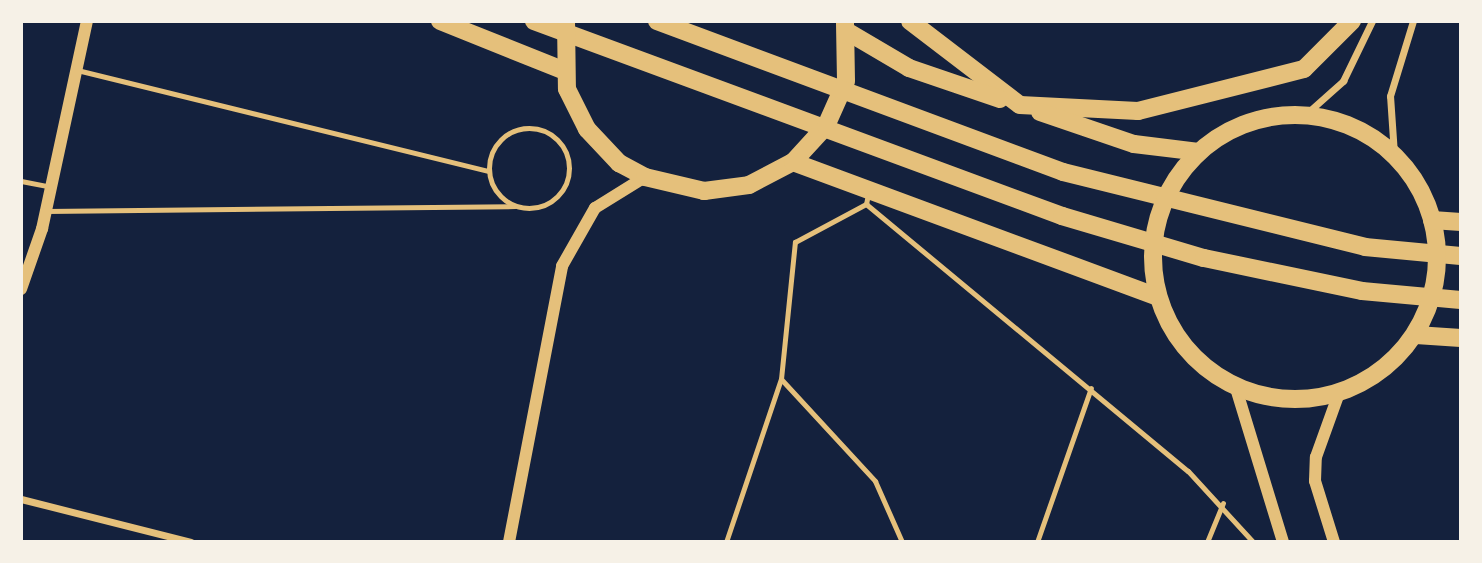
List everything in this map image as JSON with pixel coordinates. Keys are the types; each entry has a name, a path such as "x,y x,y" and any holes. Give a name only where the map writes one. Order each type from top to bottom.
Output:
{"main road":[{"path":"440,21 565,71"},
{"path":"534,21 1062,216 1218,261 1362,290 1461,300"},
{"path":"566,21 565,71 587,130 619,163 645,177 704,191 749,185 793,162 826,126 846,81 847,27"},
{"path":"657,21 1063,172 1339,241 1461,256"},
{"path":"909,21 1020,105 1164,108 1304,69 1352,21"},
{"path":"847,27 909,68 1134,144 1199,152"},
{"path":"1306,114 1354,126 1394,154 1424,193 1438,241 1435,289 1416,335 1382,371 1339,393 1293,400 1235,385 1208,371 1176,338 1157,297 1151,252 1159,207 1199,152 1257,118 1306,114"},
{"path":"793,162 867,197 1157,297"},
{"path":"1432,220 1461,222"},
{"path":"1416,335 1461,338"}],"street":[{"path":"21,289 46,211 74,69 88,21"},
{"path":"1306,114 1343,81 1372,21"},
{"path":"1394,154 1390,96 1413,21"},
{"path":"509,542 562,266 595,208 645,177"},
{"path":"1235,385 1283,542"},
{"path":"1335,542 1315,481 1316,457 1339,393"},
{"path":"21,499 191,542"}],"lane":[{"path":"74,69 489,171"},
{"path":"46,211 515,206 548,204 564,188 569,166 561,144 543,131 521,129 494,149 489,171 497,192 515,206"},
{"path":"21,181 51,187"},
{"path":"726,542 781,379 796,242 867,197 1223,503 1253,542"},
{"path":"781,379 875,481 902,542"},
{"path":"1037,542 1091,388"},
{"path":"1207,542 1223,503"},
{"path":"896,542 899,535"}]}
